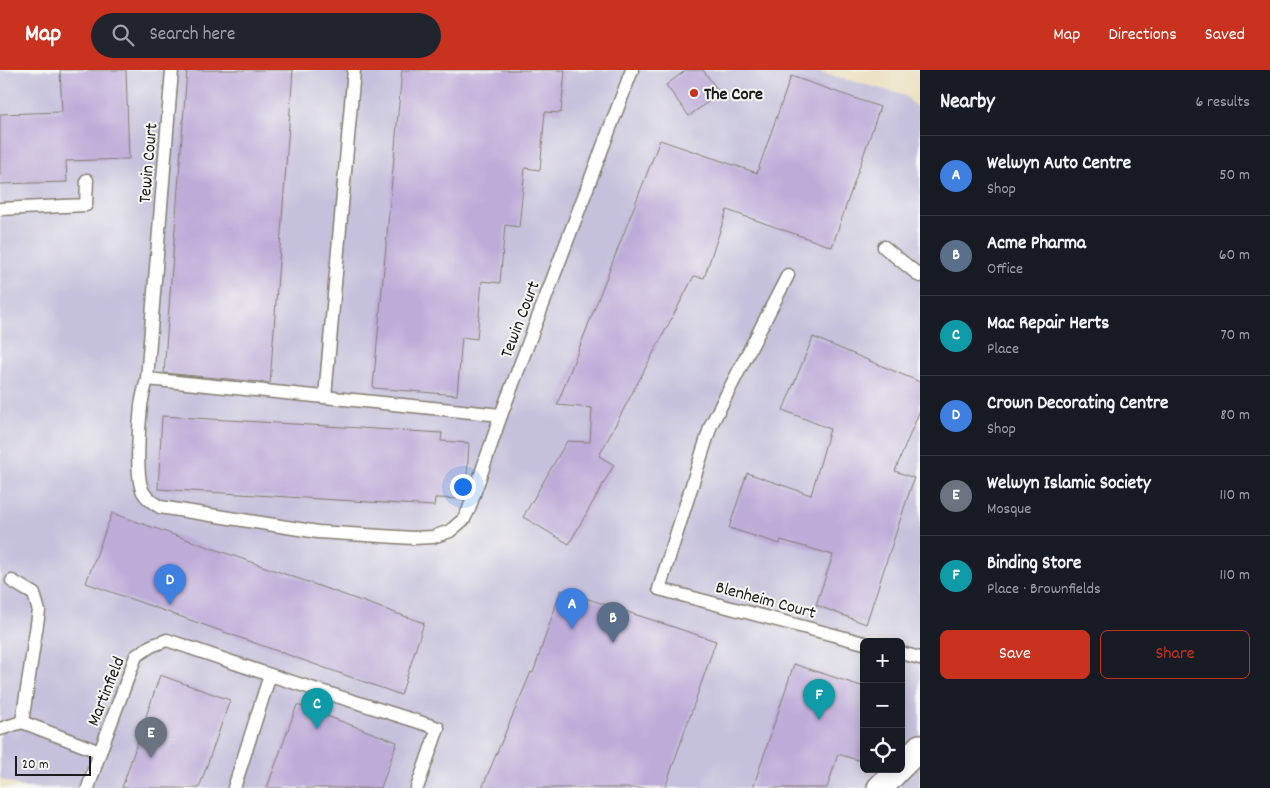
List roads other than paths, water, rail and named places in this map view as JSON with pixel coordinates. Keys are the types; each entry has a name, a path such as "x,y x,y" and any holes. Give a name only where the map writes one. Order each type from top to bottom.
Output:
{"street":[{"path":"905,762 920,747"},
{"path":"880,788 894,773"}],"lane":[{"name":"Tewin Court","path":"172,70 147,379 141,406 138,463 142,491 149,500 160,507 318,532 413,538 433,537 450,532 464,519 469,509 502,415 632,70"},
{"path":"325,397 354,70"},
{"path":"0,209 86,204 87,180"},
{"path":"884,247 920,276"},
{"name":"Blenheim Court","path":"788,275 711,425 660,588 860,642"},
{"path":"147,379 502,415"},
{"path":"12,581 34,594 39,611 22,722"},
{"name":"Martinfield","path":"88,788 136,656 151,646 167,640 270,676 438,728 417,788"},
{"path":"905,654 920,658"},
{"path":"234,788 270,676"},
{"path":"0,729 22,722 100,752"}],"place":[{"name":"The Core","path":"694,93"},
{"name":"Crown Decorating Centre","path":"170,605"},
{"name":"Welwyn Auto Centre","path":"572,629"},
{"name":"Acme Pharma","path":"613,643"},
{"name":"Binding Store","path":"819,720"},
{"name":"Mac Repair Herts","path":"317,729"},
{"name":"Welwyn Islamic Society","path":"151,758"}]}
